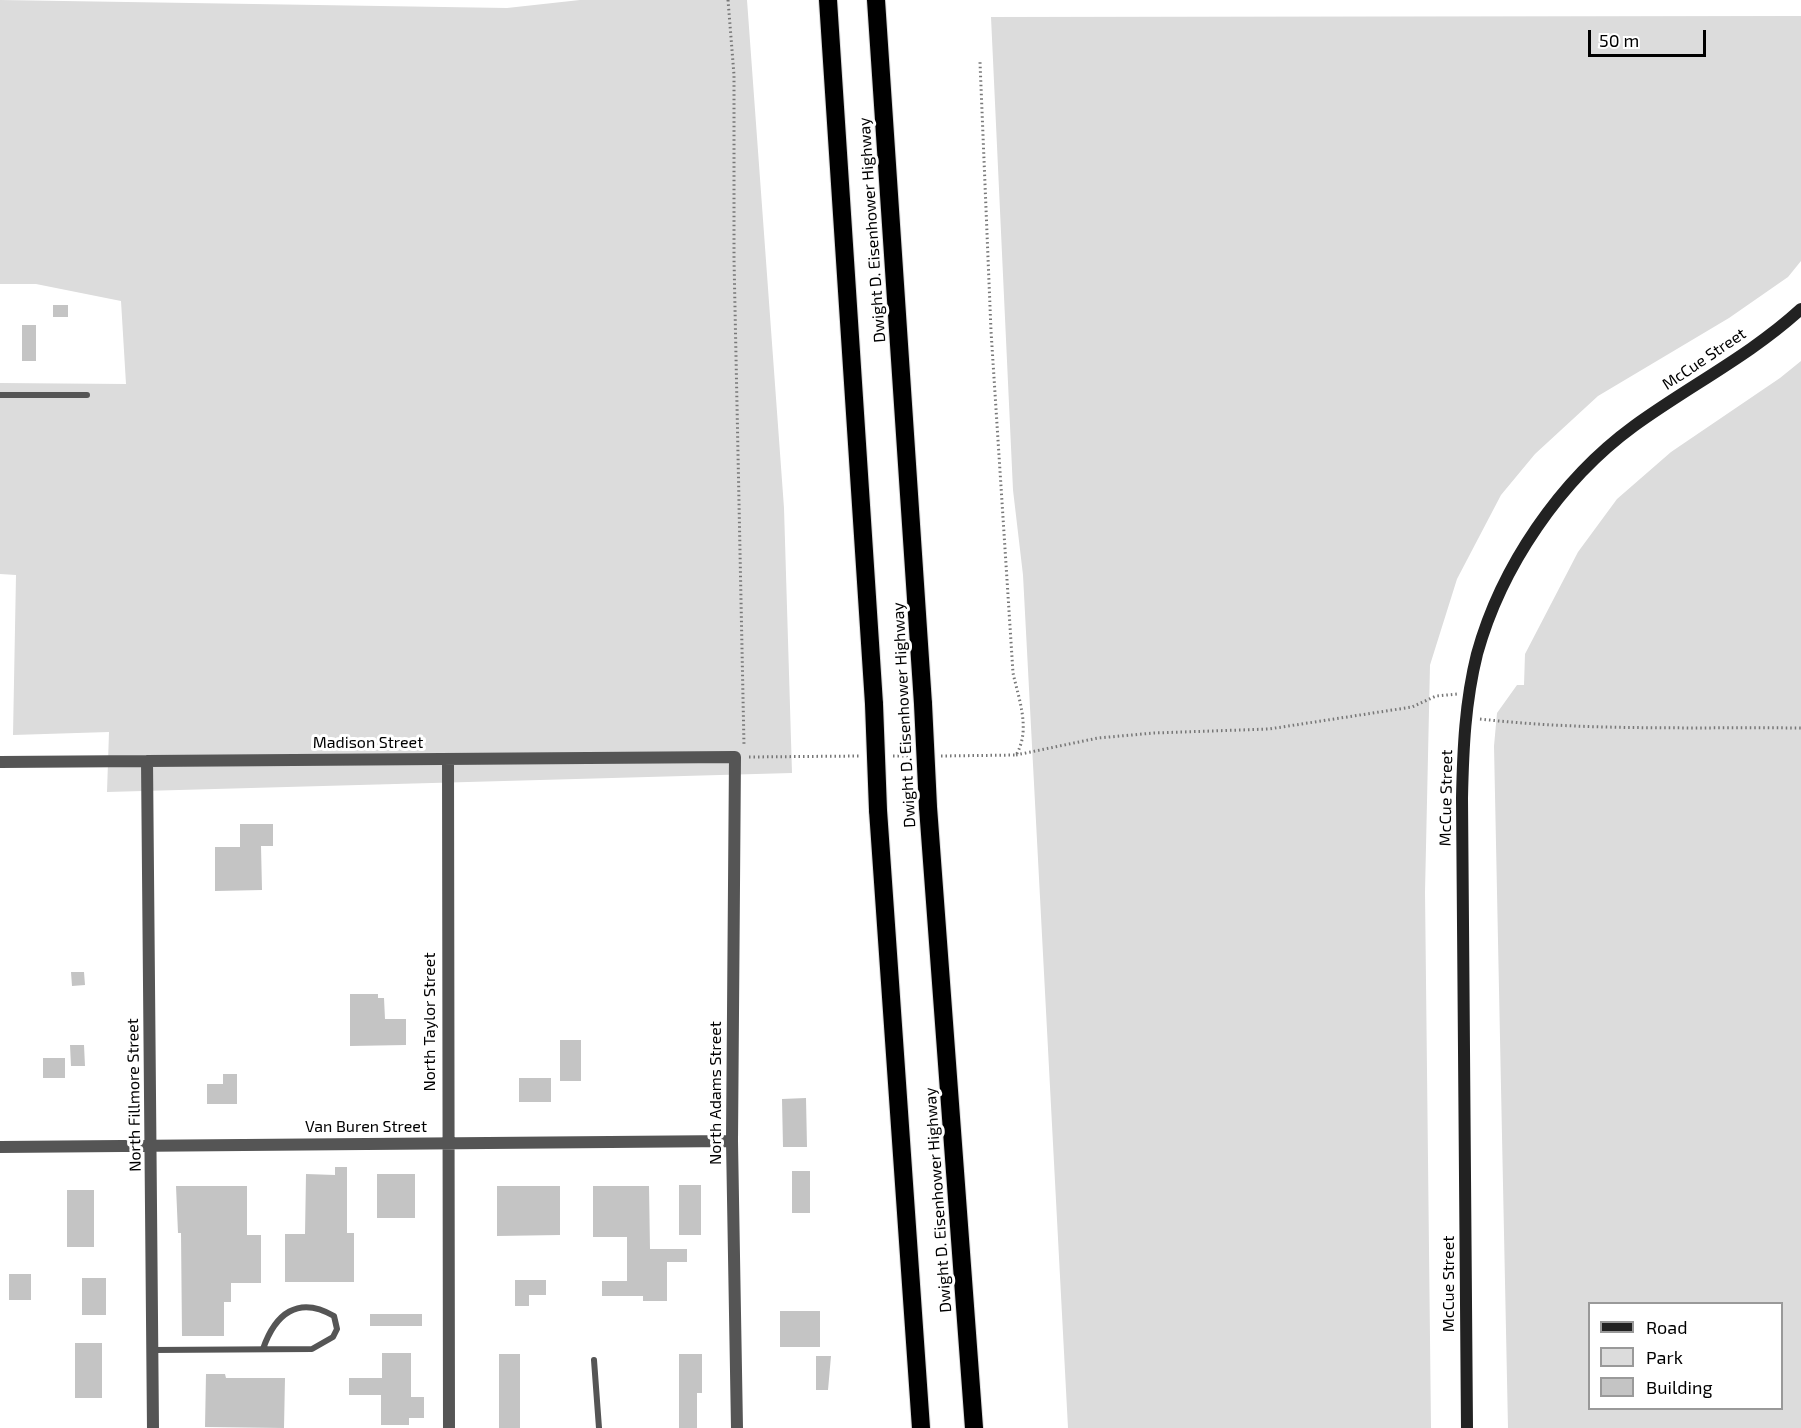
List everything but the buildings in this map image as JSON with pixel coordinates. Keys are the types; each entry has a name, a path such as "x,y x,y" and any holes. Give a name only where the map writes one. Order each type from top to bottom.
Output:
{"highway":[{"name":"Dwight D. Eisenhower Highway","path":"828,0 874,704 878,810 921,1428"},
{"name":"Dwight D. Eisenhower Highway","path":"876,0 928,807 974,1428"}],"main road":[{"name":"McCue Street","path":"1467,1428 1462,798 1469,693 1488,620 1507,577 1532,536 1562,497 1594,462 1632,427 1750,349 1801,309"}],"street":[{"name":"Madison Street","path":"0,762 735,757"},
{"name":"North Adams Street","path":"735,757 732,1141 737,1428"},
{"name":"North Taylor Street","path":"448,759 446,1143 449,1428"},
{"name":"North Fillmore Street","path":"147,761 153,1428"},
{"name":"Van Buren Street","path":"0,1146 732,1141"}],"lane":[{"path":"0,395 87,394"},
{"path":"153,1350 312,1349 333,1337 337,1329 334,1316 321,1308 286,1311 269,1331 263,1349"},
{"path":"594,1360 599,1428"}],"path":[{"path":"728,0 735,75 734,259 744,757 866,756"},
{"path":"980,62 991,331 1013,673 1023,723 1024,742 1016,755"},
{"path":"935,756 1016,755 1120,736 1269,729 1412,707 1436,696 1469,693"},
{"path":"1466,717 1531,725 1801,728"},
{"path":"889,756 912,756"}],"green space":[{"path":"0,0 507,8 580,0 747,0 784,508 792,773 107,792 109,732 13,735 16,575 0,574 0,383 126,384 121,301 36,284 0,284"},
{"path":"1801,16 1801,261 1788,277 1729,318 1598,396 1535,454 1501,495 1457,579 1430,665 1425,892 1431,1428 1068,1428 1023,575 1013,490 991,17"},
{"path":"1801,361 1801,1428 1508,1428 1494,746 1497,713 1517,685 1524,685 1525,654 1578,552 1617,499 1671,452 1780,378"}]}
